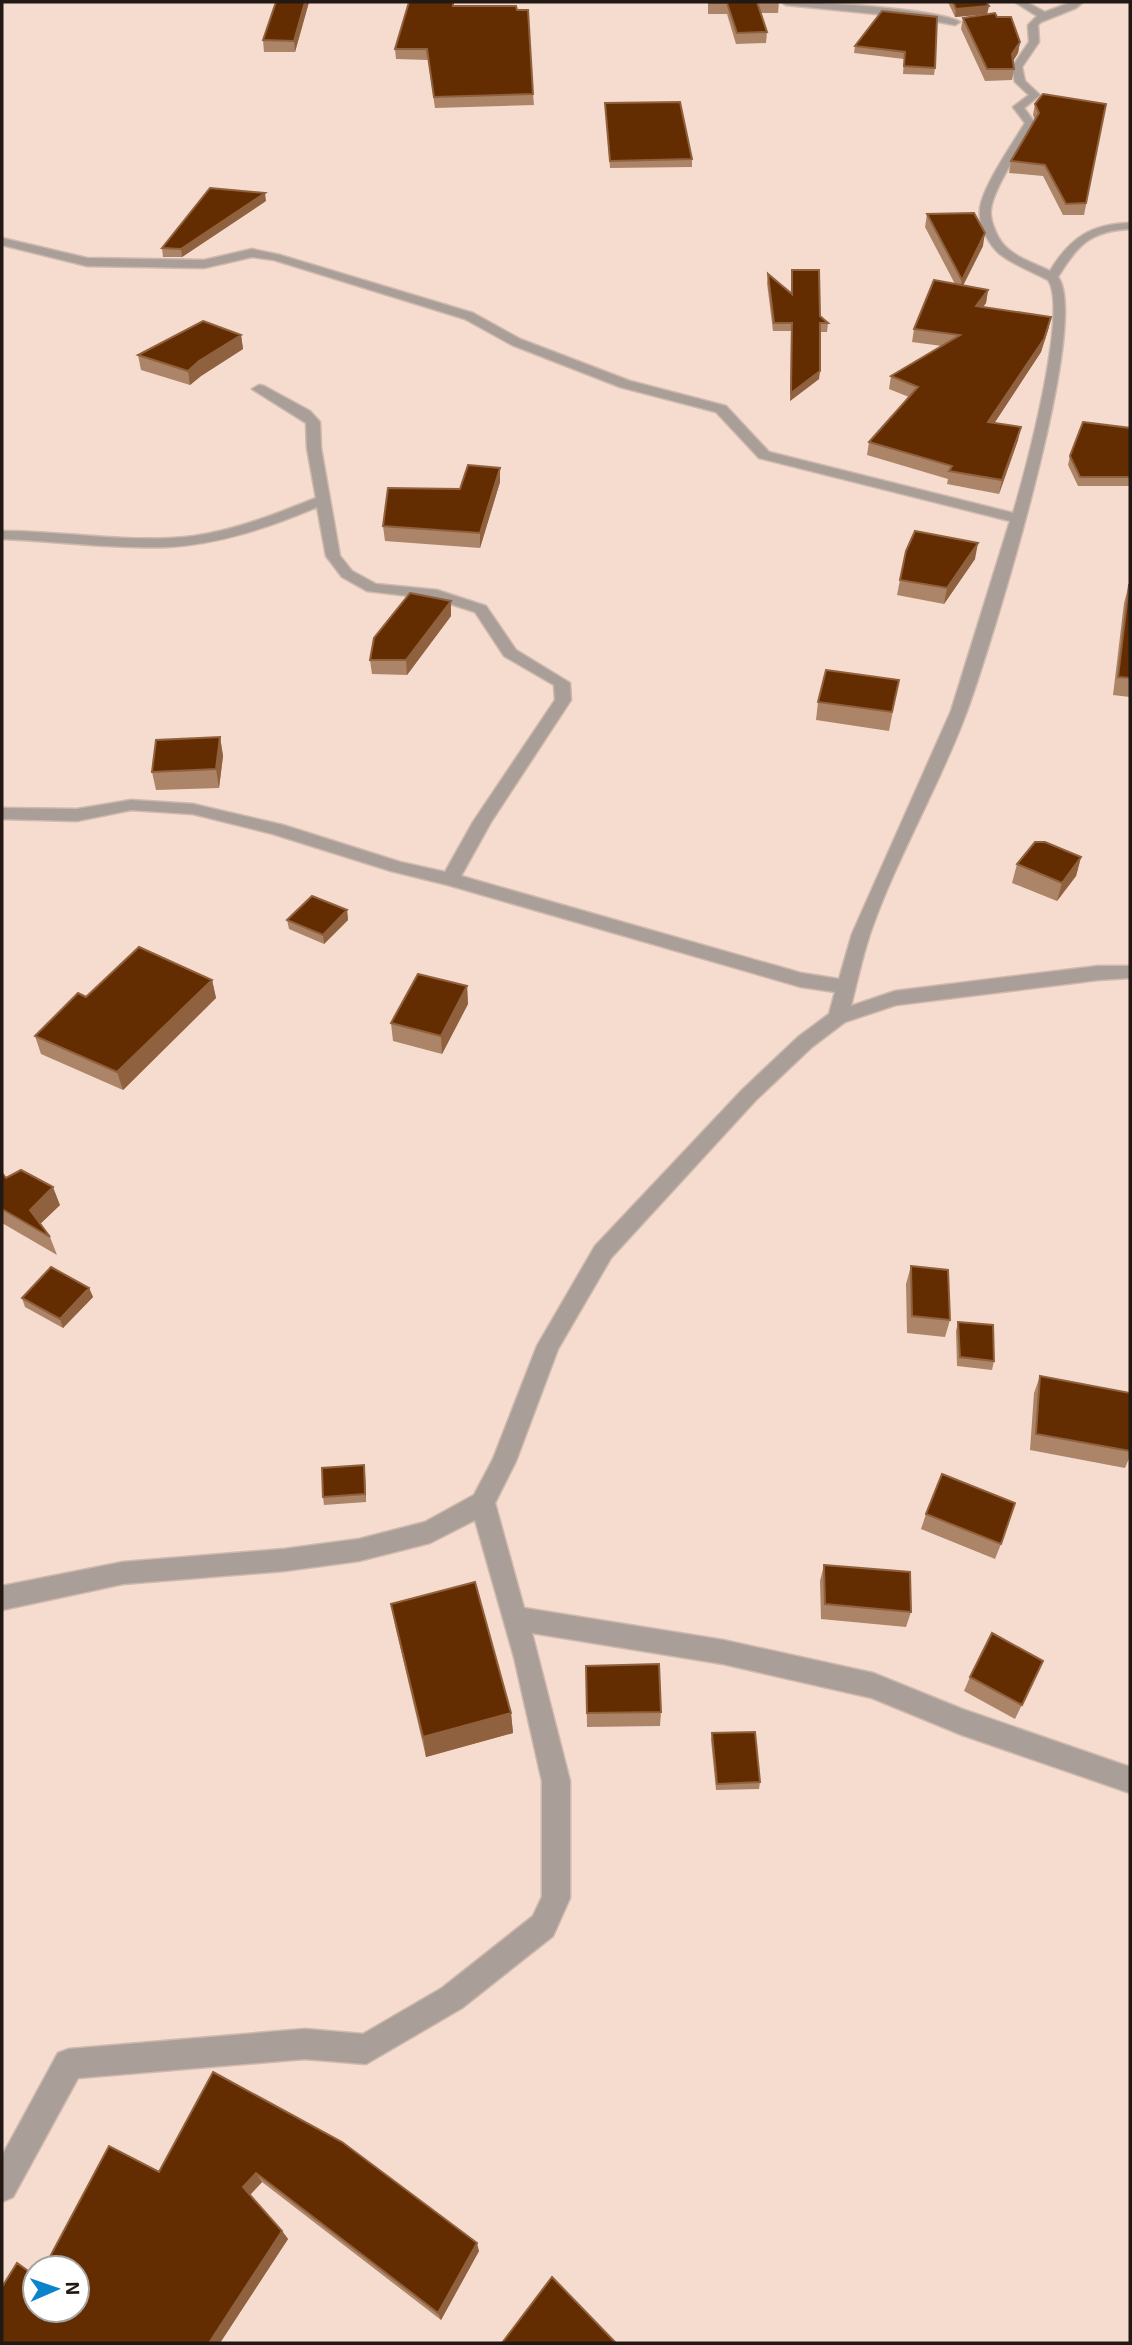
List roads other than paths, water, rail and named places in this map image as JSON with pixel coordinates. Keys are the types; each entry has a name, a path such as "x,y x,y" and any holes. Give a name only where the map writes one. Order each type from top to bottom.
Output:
{"street":[{"path":"786,2 917,15 955,22 946,25 966,20"},
{"path":"1020,2 1043,15"},
{"path":"838,1017 861,934 958,711 1032,475 1048,400 1061,309 1058,285 1052,277 1007,254 997,245 987,223 985,209 1003,168 1030,123 1018,107 1035,95 1020,82 1017,67 1034,42 1028,24 1043,15 1072,8 1079,2"},
{"path":"1052,277 1066,254 1087,233 1110,227 1130,226"},
{"path":"2,241 87,262 204,264 252,253 276,257 468,316 516,342 625,384 721,409 733,419 738,431 751,446 764,455 1018,519"},
{"path":"259,389 305,414 313,422 314,449 333,556 348,574 372,588 437,595 481,610 510,653 562,683 564,700 482,822 450,879"},
{"path":"2,535 142,542 194,540 248,526 322,500"},
{"path":"2,814 77,815 131,805 193,809 277,829 397,867 450,879 801,980 847,987"},
{"path":"2,1598 123,1573 284,1560 359,1550 430,1532 484,1503 504,1461 548,1346 603,1252 749,1095 805,1042 838,1017 895,998 1098,973 1130,972"},
{"path":"2,2186 69,2064 305,2044 366,2049 452,1998 543,1926 556,1898 556,1781 527,1657 484,1503"},
{"path":"514,1618 723,1652 873,1686 988,1731 1130,1780"}]}
